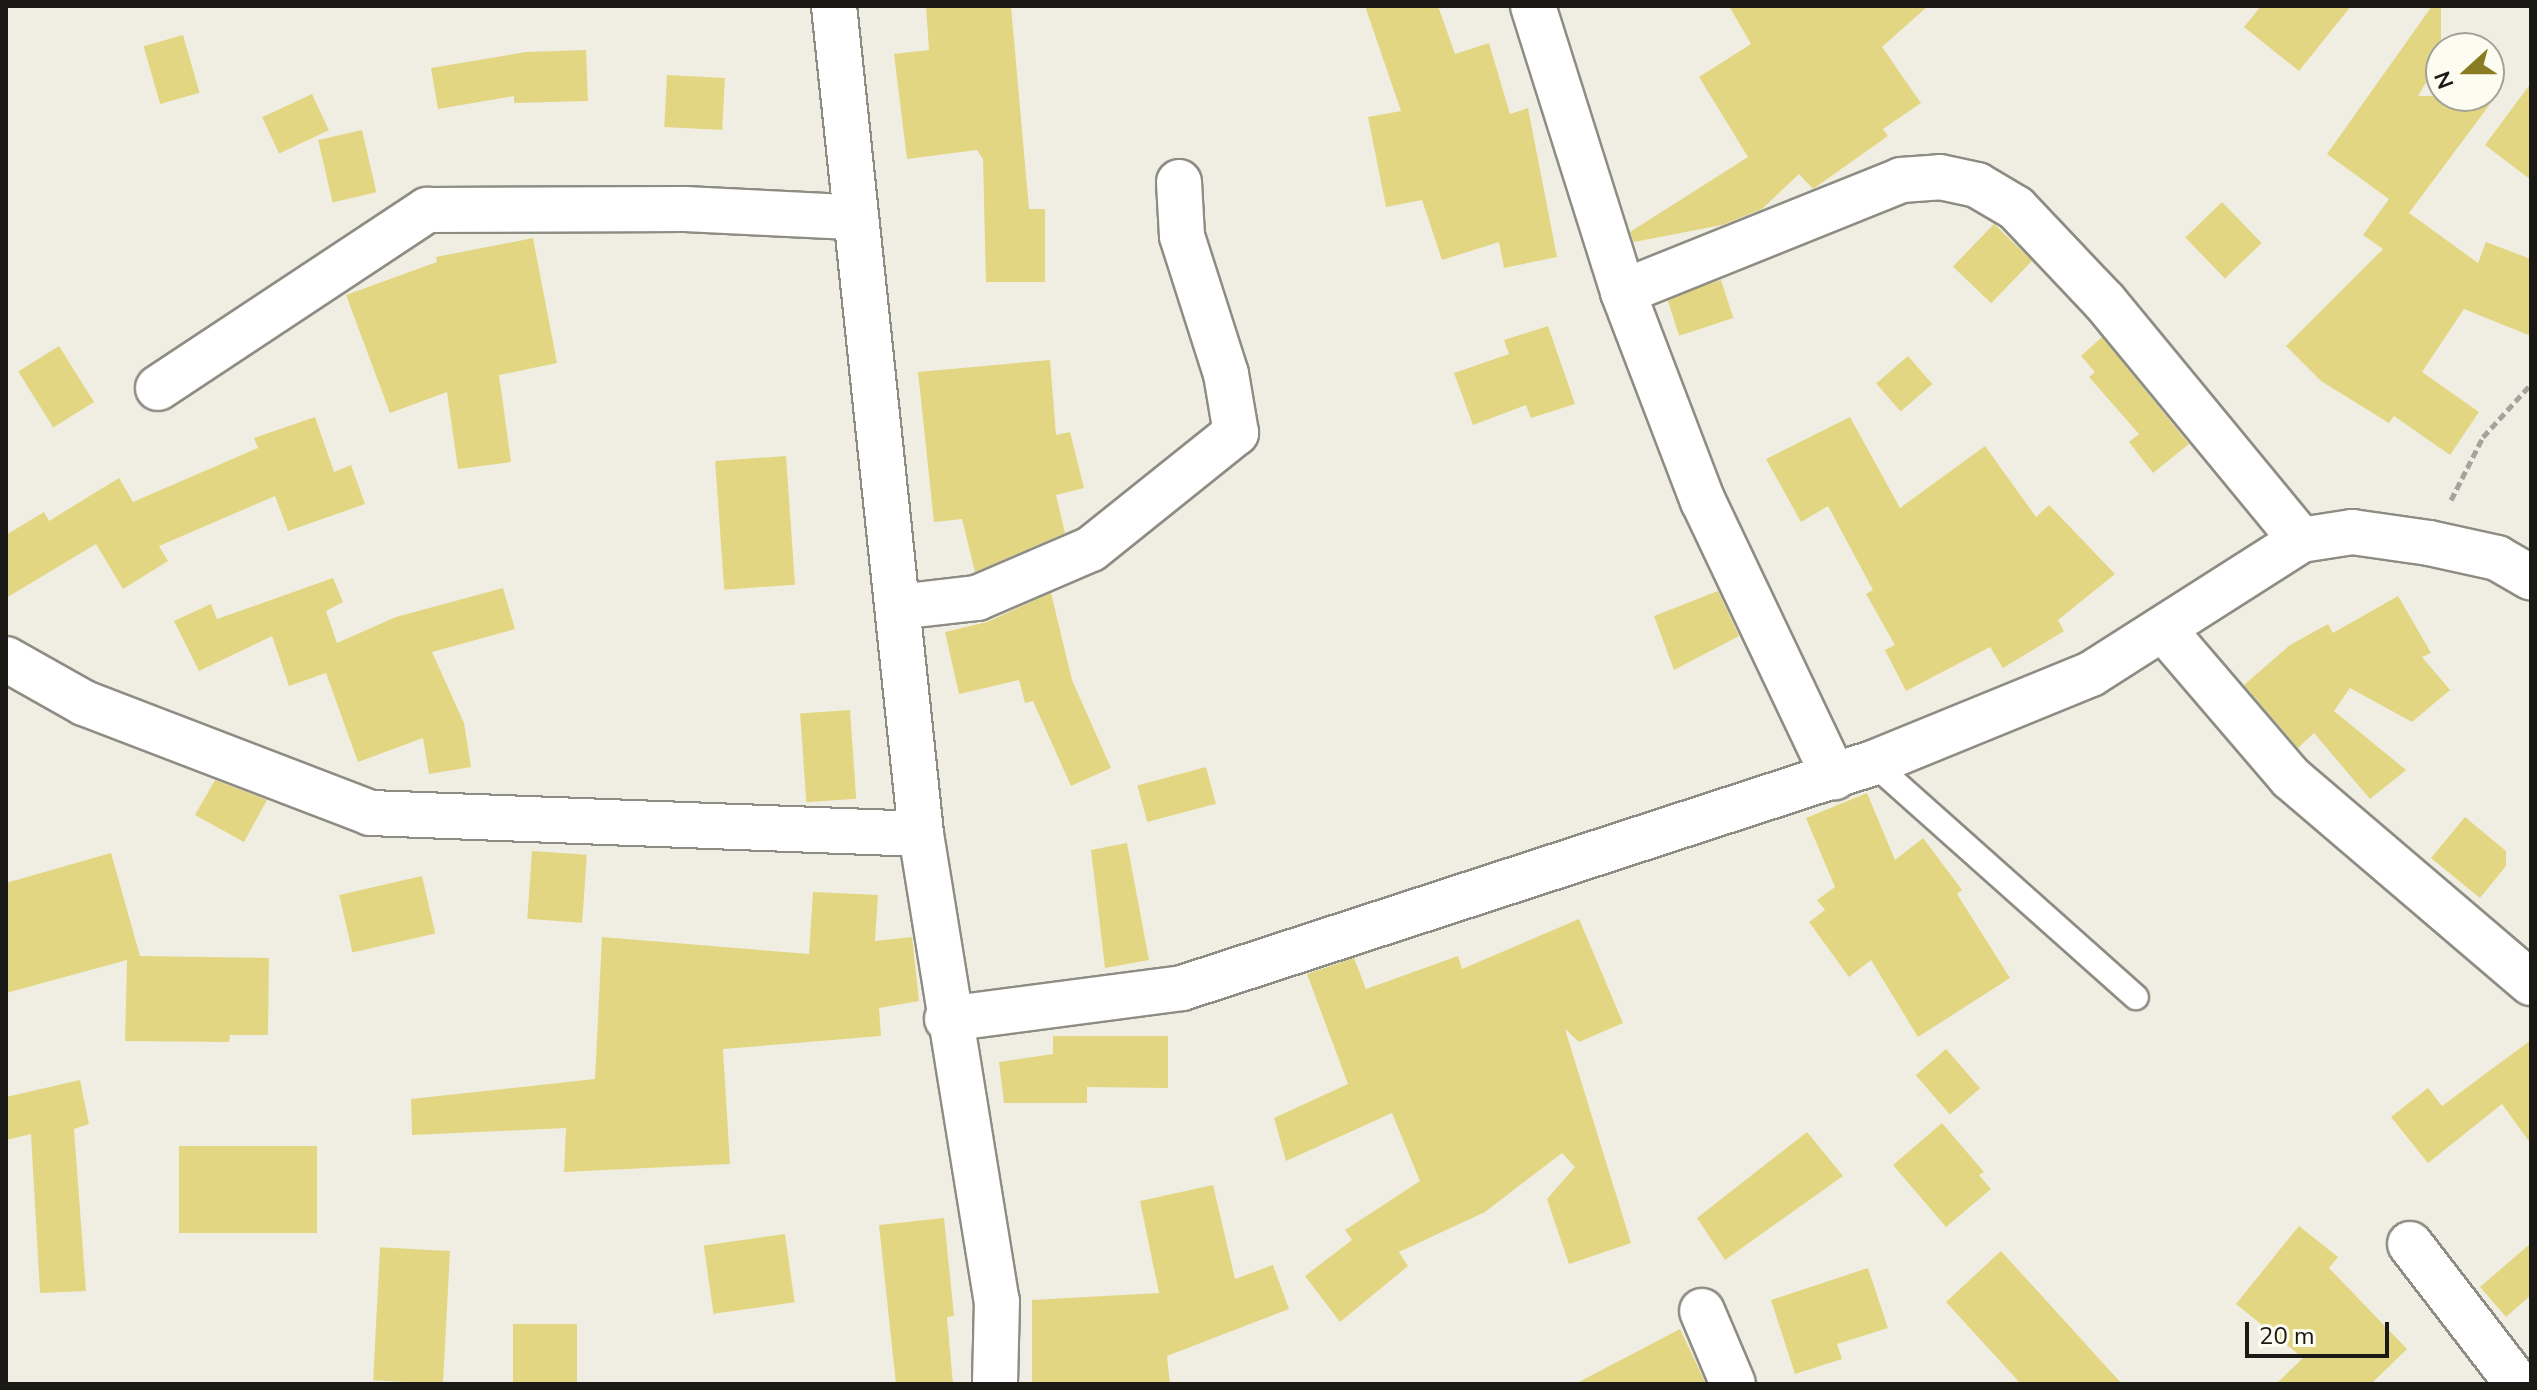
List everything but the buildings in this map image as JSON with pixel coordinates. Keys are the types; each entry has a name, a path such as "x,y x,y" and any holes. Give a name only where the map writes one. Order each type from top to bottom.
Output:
{"street":[{"path":"834,6 851,217 879,400 921,834 947,1019 997,1301 995,1384"},
{"path":"1533,6 1623,292 1703,501 1853,770"},
{"path":"1623,292 1890,183 1940,177 1977,185 2016,208 2105,302 2301,540"},
{"path":"898,607 977,598 1069,561 1236,433 1226,374 1182,236 1179,182"},
{"path":"158,388 427,210 685,209 851,217"},
{"path":"947,1019 1182,988 1853,770 2091,674 2301,540 2352,532 2429,543 2497,558 2531,578"},
{"path":"2164,630 2291,778 2531,983"},
{"path":"6,659 84,703 370,813 921,834"},
{"path":"2410,1244 2518,1384"},
{"path":"1702,1311 1733,1384"}],"lane":[{"path":"1853,770 2136,997"}],"path":[{"path":"2429,543 2483,437 2531,384"}]}
